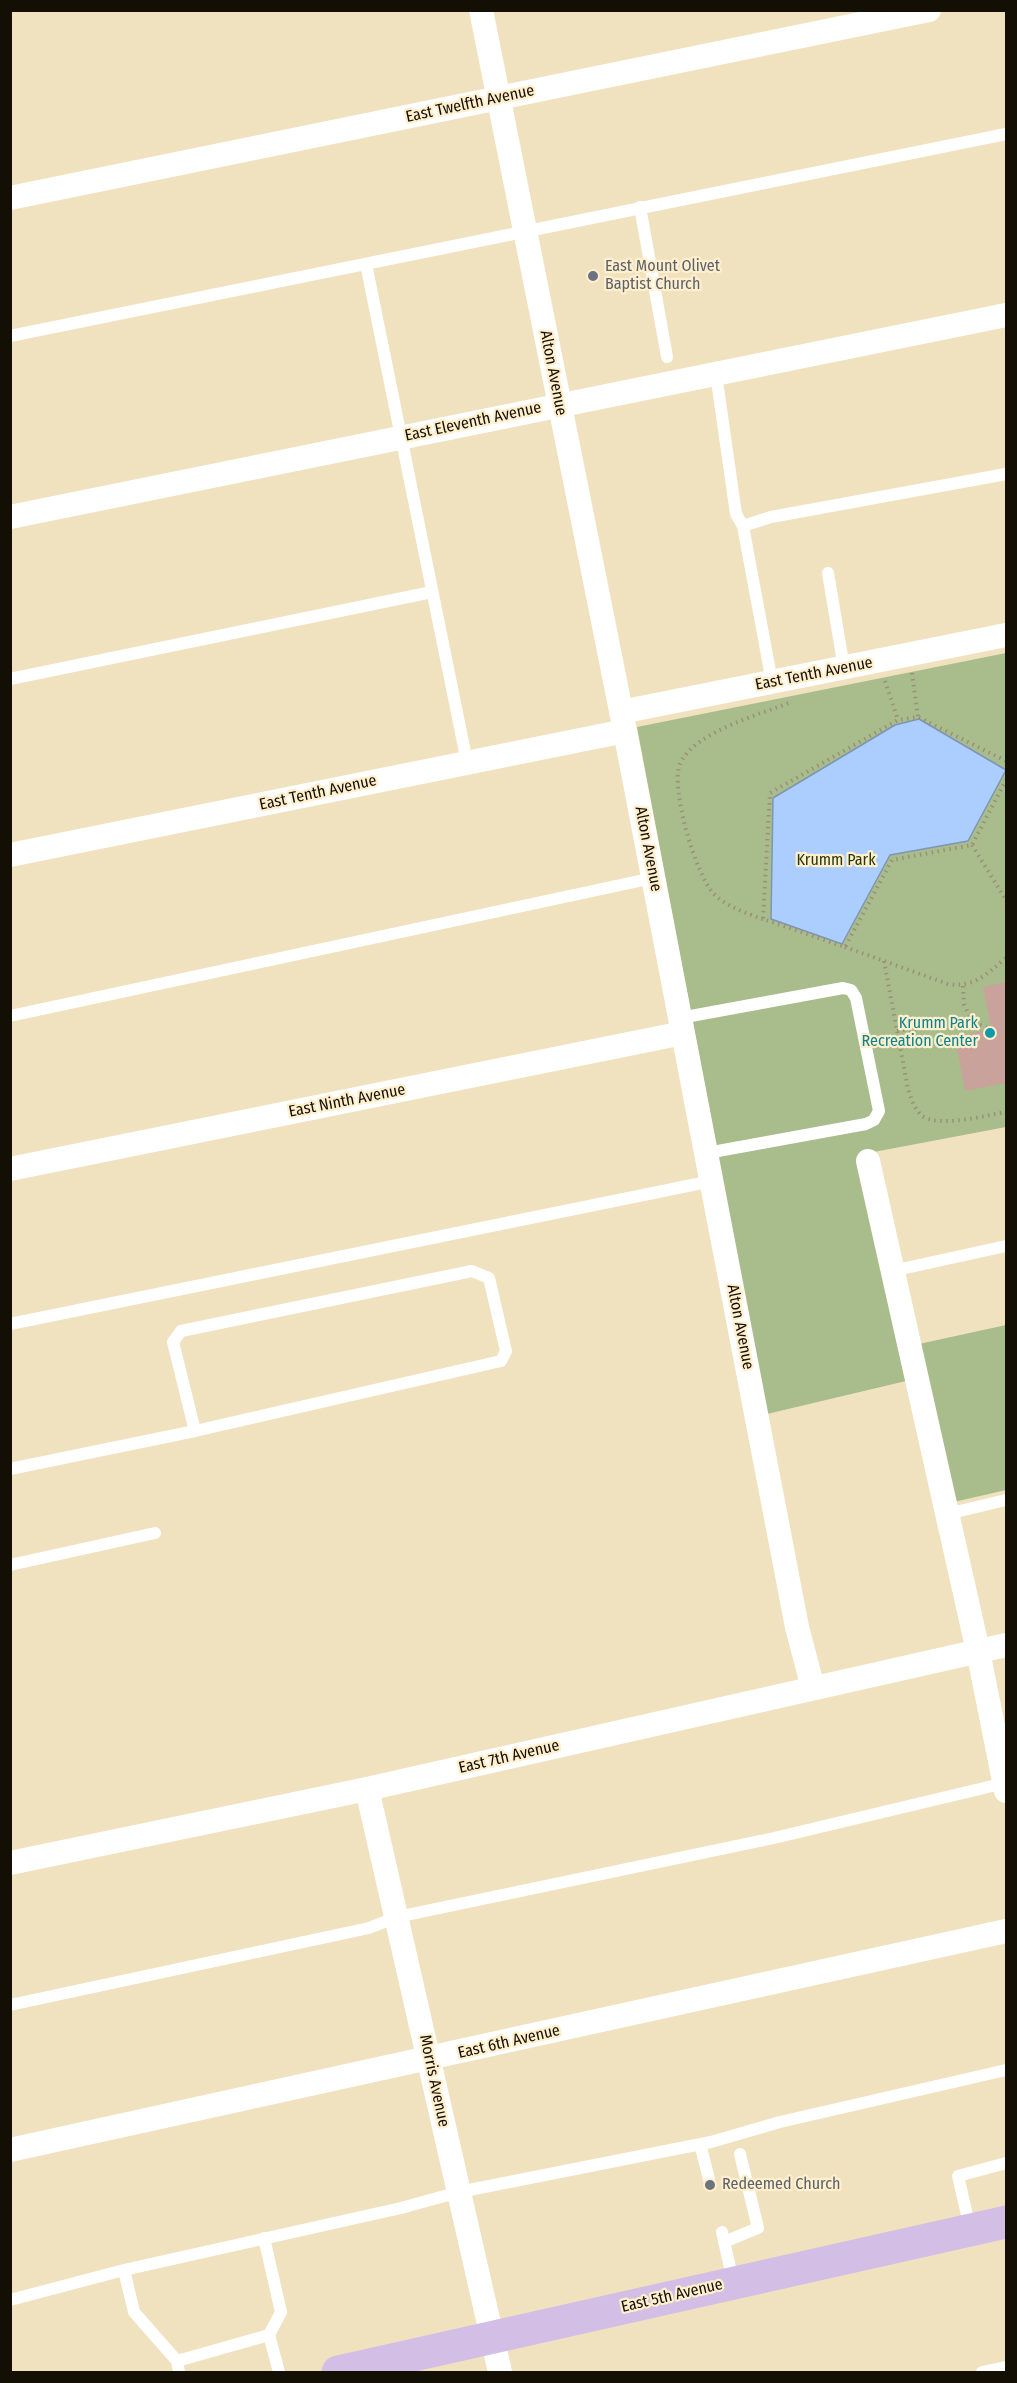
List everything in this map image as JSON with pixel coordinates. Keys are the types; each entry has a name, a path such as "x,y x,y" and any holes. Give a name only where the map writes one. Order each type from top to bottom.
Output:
{"main road":[{"name":"East 5th Avenue","path":"338,2373 1006,2222"}],"street":[{"name":"Alton Avenue","path":"481,10 623,722 797,1627 813,1689"},
{"name":"East Twelfth Avenue","path":"10,198 929,10"},
{"name":"East Eleventh Avenue","path":"10,517 1006,315"},
{"name":"East Tenth Avenue","path":"10,855 467,762 772,682 1006,635"},
{"name":"East Ninth Avenue","path":"10,1169 682,1026"},
{"path":"868,1161 978,1651 998,1718 1006,1787"},
{"name":"East 7th Avenue","path":"10,1863 368,1789 1006,1645"},
{"name":"Morris Avenue","path":"368,1789 494,2337 500,2373"},
{"name":"East 6th Avenue","path":"10,2150 429,2060 1006,1931"}],"lane":[{"path":"10,336 1006,134"},
{"path":"640,207 667,357"},
{"path":"366,264 467,762"},
{"path":"716,374 736,513 743,526 772,682"},
{"path":"743,526 771,517 1006,474"},
{"path":"828,573 844,668"},
{"path":"10,679 432,592"},
{"path":"10,1016 653,878"},
{"path":"682,1026 843,988 851,990 856,998 879,1111 874,1120 866,1124 707,1153"},
{"path":"10,1324 712,1181"},
{"path":"892,1271 1006,1246"},
{"path":"10,1469 195,1431 501,1361 506,1351 489,1278 472,1271 181,1331 173,1342 195,1431"},
{"path":"947,1514 1006,1500"},
{"path":"10,1565 155,1533"},
{"path":"10,2006 369,1928 397,1917 1006,1787"},
{"path":"10,2300 124,2270 401,2208 459,2192 700,2144 1006,2070"},
{"path":"700,2144 709,2179"},
{"path":"733,2282 723,2237 758,2228 740,2154"},
{"path":"971,2230 958,2176 1006,2163"},
{"path":"264,2238 281,2312 269,2335 279,2373"},
{"path":"124,2270 134,2312 178,2367 269,2335"},
{"path":"982,2373 1006,2367"}],"path":[{"path":"910,655 918,717"},
{"path":"879,661 898,720"},
{"path":"800,700 713,733 693,747 680,764 678,786 699,874 714,895 736,909 948,984 963,986 979,980 1006,957"},
{"path":"763,919 770,793 898,720 918,717 1006,761"},
{"path":"972,845 1006,780"},
{"path":"844,947 892,860 972,845"},
{"path":"972,845 1006,900"},
{"path":"884,961 908,1089 913,1104 922,1116 936,1121 946,1121 1006,1112"},
{"path":"963,986 964,1004 972,1022"},
{"path":"897,1031 972,1022 991,1029"}],"green space":[{"name":"Krumm Park","path":"1006,653 1006,1127 858,1155 906,1381 767,1414 637,727"},
{"path":"1006,1325 1006,1490 954,1502 919,1344"}],"water":[{"path":"919,719 1006,770 968,841 890,855 842,944 771,919 773,798 895,725"}],"building":[{"name":"Krumm Park Recreation Center","path":"1006,982 1006,1083 965,1091 955,1037 991,1029 983,987"}],"place":[{"name":"East Mount Olivet Baptist Church","path":"593,276"},
{"name":"Krumm Park Recreation Center","path":"990,1033"},
{"name":"Redeemed Church","path":"710,2185"}]}
